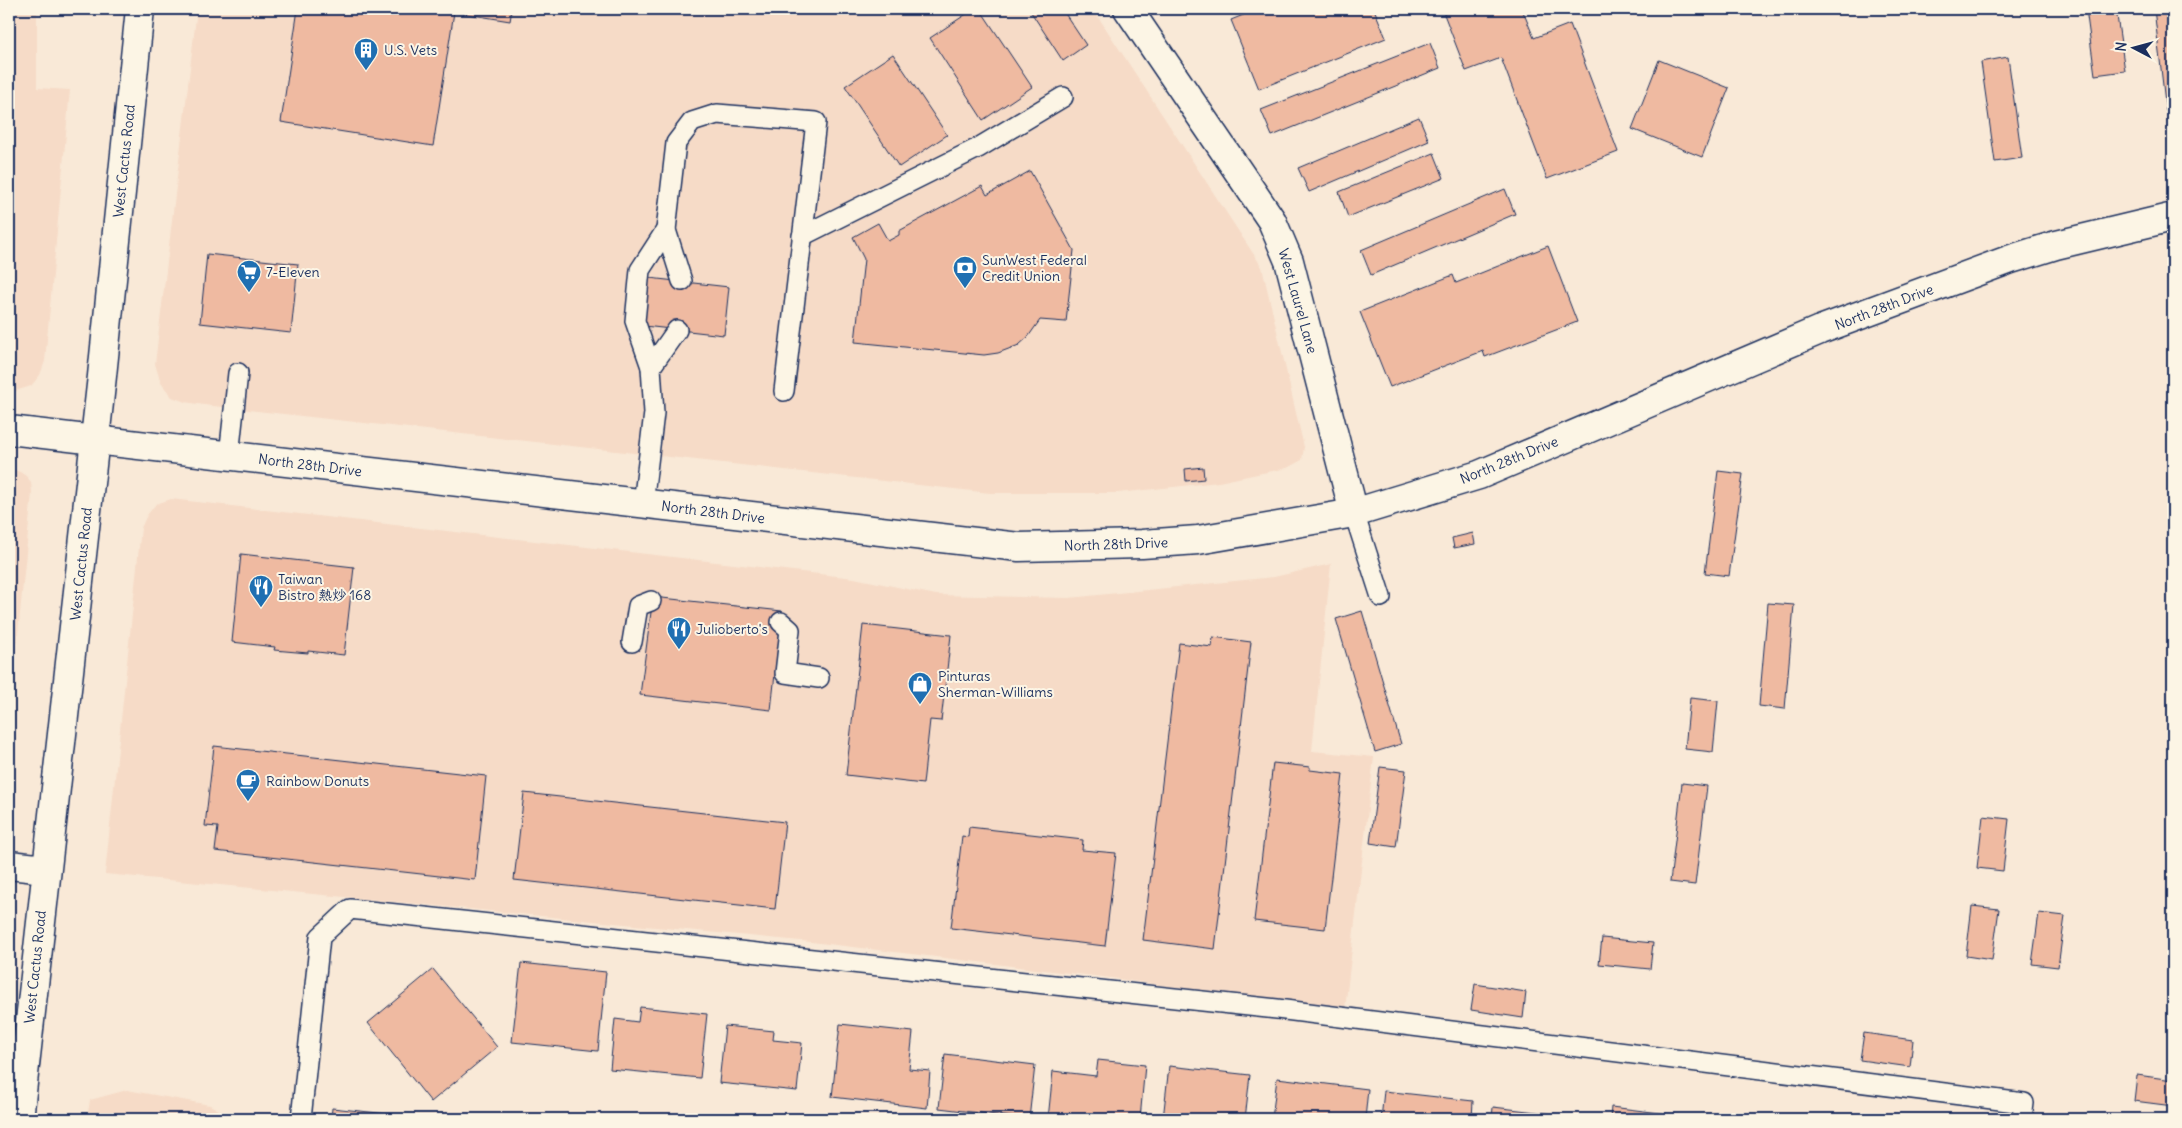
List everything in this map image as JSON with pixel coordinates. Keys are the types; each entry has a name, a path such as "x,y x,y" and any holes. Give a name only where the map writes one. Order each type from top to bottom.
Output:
{"street":[{"name":"West Cactus Road","path":"19,1119 95,440 140,9"},
{"name":"West Laurel Lane","path":"1128,9 1272,221 1289,261 1354,513"},
{"name":"North 28th Drive","path":"9,430 1019,546 1142,544 1198,540 1354,513 1479,475 1820,330 2011,259 2056,244 2173,218"},
{"path":"9,865 46,869"}],"lane":[{"path":"802,236 978,148 1062,97"},
{"path":"682,281 666,230 676,143 692,122 717,114 816,122 784,391"},
{"path":"643,504 654,413 651,367 635,321 640,270 666,230"},
{"path":"651,367 677,330"},
{"path":"229,456 238,373"},
{"path":"1354,513 1381,597"},
{"path":"632,642 638,606 651,601"},
{"path":"782,622 790,630 785,674 819,678"},
{"path":"301,1119 320,937 350,909 1277,1009 2024,1103 2022,1119"}],"shaded area":[{"path":"9,9 37,9 37,88 70,90 45,361 40,375 31,386 9,393"},
{"path":"197,9 868,9 915,14 923,9 1093,9 1262,267 1304,447 1302,460 1287,468 1219,482 1118,493 990,493 204,405 185,402 172,397 161,383 155,364"},
{"path":"9,468 26,476 31,482 32,493 17,643 9,642"},
{"path":"171,499 854,578 936,595 1069,598 1274,577 1331,564 1312,751 1374,757 1345,1009 1290,1004 1111,978 811,942 105,874 141,528 147,515 156,504"},
{"path":"127,1090 210,1105 234,1119 87,1119 90,1100"}],"building":[{"name":"U.S. Vets","path":"298,9 512,9 510,21 454,12 433,146 281,122"},
{"path":"974,9 980,9 1032,87 983,120 930,38"},
{"path":"1029,9 1062,9 1086,45 1063,61"},
{"path":"1258,9 1374,9 1386,38 1259,89 1231,20"},
{"path":"1442,9 1522,9 1534,38 1570,24 1618,152 1547,179 1501,58 1466,71"},
{"path":"2086,9 2116,9 2125,71 2095,75"},
{"path":"2154,9 2173,9 2173,110 2166,111"},
{"path":"1430,43 1440,68 1272,136 1261,110"},
{"path":"893,54 947,135 899,167 845,86"},
{"path":"2008,57 2022,158 1995,162 1981,62"},
{"path":"1659,60 1729,88 1702,157 1632,129"},
{"path":"1419,117 1429,141 1309,192 1298,168"},
{"path":"1434,153 1444,178 1348,217 1339,192"},
{"name":"SunWest Federal Credit Union","path":"1030,171 1074,250 1066,322 1040,320 1028,337 1019,345 998,353 984,355 855,342 864,259 853,237 878,223 888,241 899,235 899,231 982,186 987,195"},
{"path":"1505,189 1515,214 1371,275 1361,250"},
{"path":"1548,246 1577,322 1485,357 1483,351 1390,387 1360,312 1453,275 1456,283"},
{"name":"7-Eleven","path":"207,254 298,264 291,333 200,323"},
{"path":"649,278 729,287 724,335 644,326"},
{"path":"1203,467 1204,479 1186,481 1185,469"},
{"path":"1718,471 1743,474 1729,576 1705,573"},
{"path":"1473,533 1475,544 1454,548 1452,538"},
{"path":"241,554 354,567 344,655 274,650 275,647 232,642"},
{"path":"653,597 782,611 771,710 640,695"},
{"path":"1768,603 1794,605 1785,709 1759,706"},
{"path":"1362,611 1401,744 1375,752 1336,619"},
{"path":"863,625 951,635 941,721 930,720 923,784 846,775"},
{"path":"1213,637 1251,642 1215,949 1143,940 1179,643 1212,647"},
{"path":"1690,698 1718,701 1713,752 1685,749"},
{"path":"214,746 486,776 475,880 215,851 218,827 205,826"},
{"path":"1273,763 1310,767 1310,770 1343,774 1325,929 1254,921"},
{"path":"1380,767 1406,770 1396,847 1370,843"},
{"path":"1682,783 1707,786 1695,885 1670,882"},
{"path":"524,793 785,822 775,909 514,880"},
{"path":"1983,816 2009,819 2003,871 1977,868"},
{"path":"969,827 1083,840 1082,850 1116,853 1105,946 951,928 962,836 968,837"},
{"path":"1972,906 1999,909 1992,960 1966,956"},
{"path":"2039,913 2065,916 2058,967 2032,964"},
{"path":"1602,938 1653,943 1650,969 1599,964"},
{"path":"521,963 606,972 598,1051 512,1042"},
{"path":"433,969 497,1047 431,1102 368,1023"},
{"path":"1475,984 1526,992 1523,1018 1471,1010"},
{"path":"640,1007 707,1014 700,1078 610,1069 615,1019 638,1022"},
{"path":"840,1024 913,1032 909,1069 930,1071 927,1108 832,1097"},
{"path":"725,1026 774,1031 773,1040 802,1043 797,1091 719,1083"},
{"path":"1864,1033 1913,1040 1910,1067 1860,1060"},
{"path":"945,1054 1035,1065 1029,1119 939,1108"},
{"path":"1098,1060 1145,1065 1140,1119 1048,1119 1053,1071 1096,1076"},
{"path":"1169,1066 1250,1075 1245,1119 1163,1119"},
{"path":"2137,1075 2173,1080 2173,1106 2134,1101"},
{"path":"1277,1078 1368,1089 1365,1119 1272,1119"},
{"path":"1384,1091 1473,1101 1472,1119 1381,1119"},
{"path":"1493,1107 1580,1117 1580,1119 1492,1119"},
{"path":"1611,1107 1693,1117 1692,1119 1610,1119"},
{"path":"332,1108 434,1119 331,1119"}],"place":[{"name":"U.S. Vets","path":"366,71"},
{"name":"SunWest Federal Credit Union","path":"965,289"},
{"name":"7-Eleven","path":"249,293"},
{"name":"Taiwan Bistro 熱炒 168","path":"261,608"},
{"name":"Julioberto's","path":"679,650"},
{"name":"Pinturas Sherman-Williams","path":"920,705"},
{"name":"Rainbow Donuts","path":"248,802"}]}
